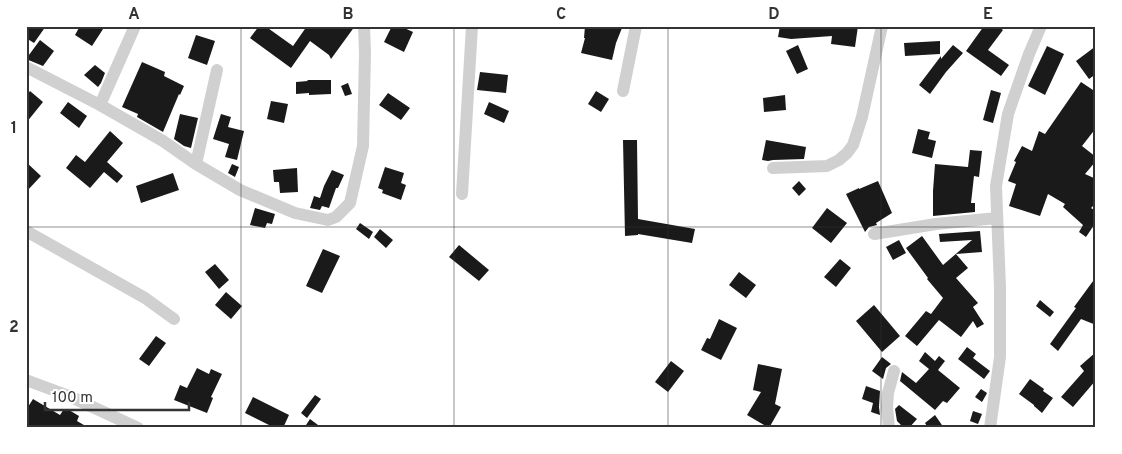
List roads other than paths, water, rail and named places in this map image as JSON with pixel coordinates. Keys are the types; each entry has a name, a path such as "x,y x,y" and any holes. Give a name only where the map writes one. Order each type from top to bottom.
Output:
{"street":[{"path":"100,106 135,26"},
{"path":"26,67 163,141 196,164 240,190 295,213 328,220 336,217 350,203 363,146 364,26"},
{"path":"462,194 472,26"},
{"path":"623,91 636,26"},
{"path":"773,168 826,166 839,160 847,153 853,145 862,117 882,26"},
{"path":"990,428 1000,357 1000,287 996,186 1008,114 1029,54 1042,26"},
{"path":"196,164 217,70"},
{"path":"874,234 936,224 997,218"},
{"path":"26,231 145,298 174,319"},
{"path":"889,428 888,393 894,371"},
{"path":"26,380 69,396 138,428"}]}
